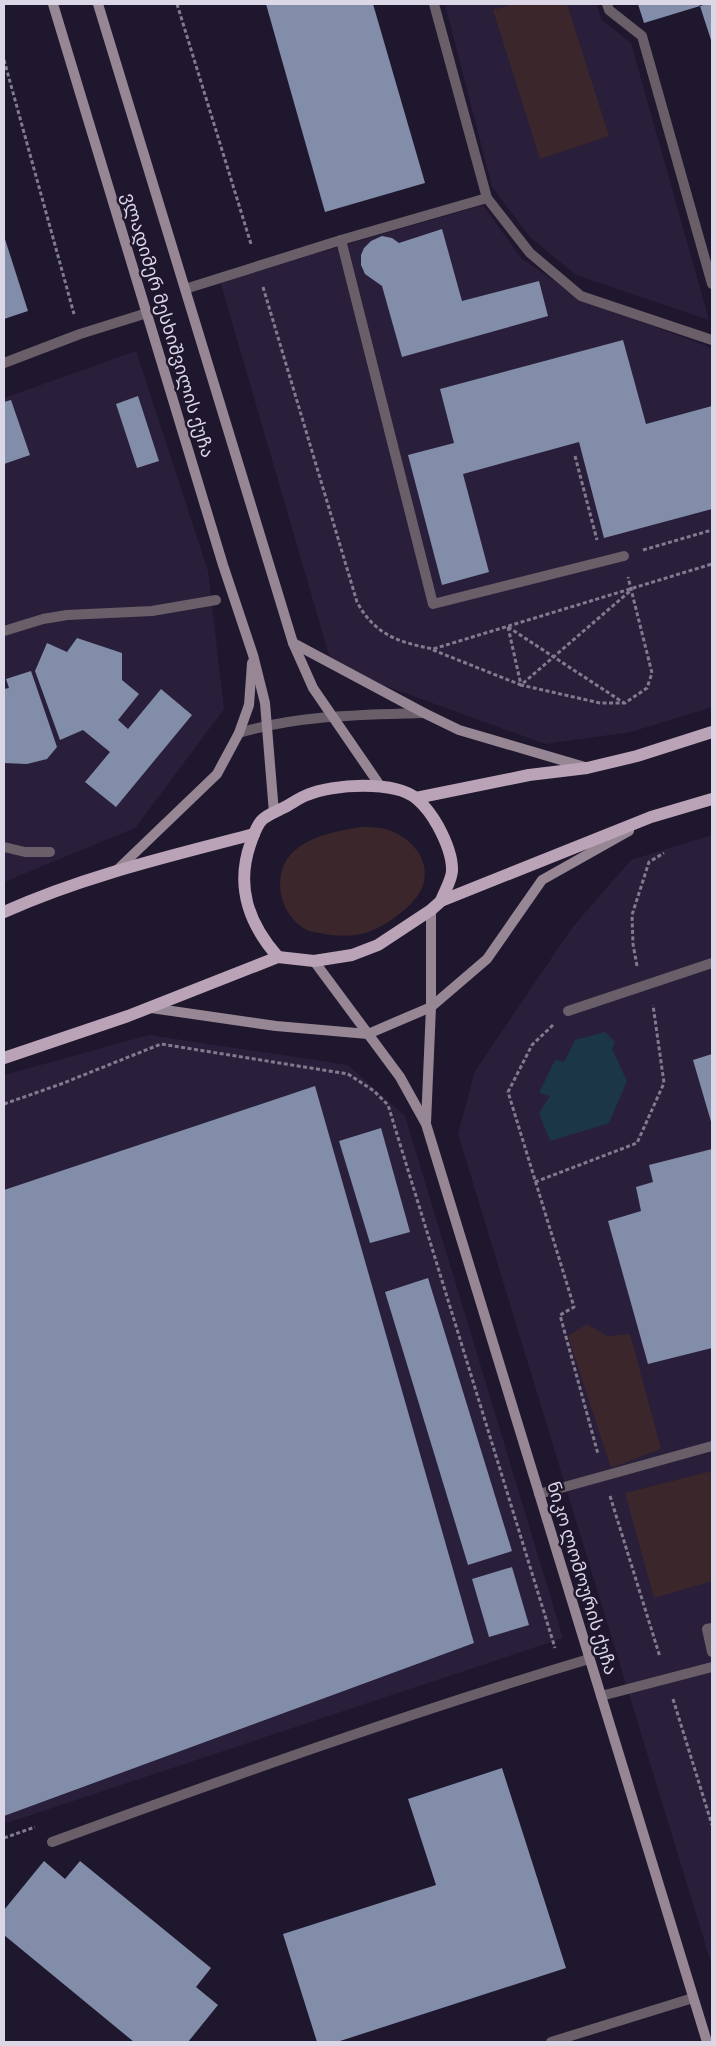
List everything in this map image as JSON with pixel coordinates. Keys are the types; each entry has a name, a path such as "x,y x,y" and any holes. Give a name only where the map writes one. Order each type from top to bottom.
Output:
{"main road":[{"path":"416,798 529,775 587,768 637,756 712,732"},
{"path":"278,957 263,940 252,921 245,899 243,877 246,854 254,834 264,818 307,794 338,786 381,787 393,788 416,798 434,819 447,843 452,870 440,901"},
{"path":"4,1058 150,1007 278,957 314,961 352,955 378,945 431,910 440,901 651,817 712,799"},
{"path":"4,912 56,890 116,871 254,834"}],"street":[{"name":"ვლადიმერ მესხიშვილის ქუჩა","path":"53,4 223,565 253,655 265,703 268,725 274,813"},
{"name":"ვლადიმერ მესხიშვილის ქუჩა","path":"98,4 293,643 313,688 381,787"},
{"path":"434,4 487,198 530,254 581,296 712,340"},
{"path":"607,4 609,10 642,36 712,284"},
{"path":"185,289 342,240 487,198"},
{"path":"342,240 433,604 624,556"},
{"path":"4,363 80,334 147,313"},
{"path":"4,631 43,619 67,615 152,611 216,600"},
{"path":"293,643 459,730 587,768"},
{"path":"116,871 217,774 239,733 249,705 253,655"},
{"path":"239,733 268,725 332,716 424,713"},
{"path":"150,1007 276,1026 368,1034 432,1007 487,959 542,880 651,817"},
{"path":"4,847 25,852 50,852"},
{"name":"ნიკო ლომოურის ქუჩა","path":"426,1124 432,1007 431,910"},
{"name":"ნიკო ლომოურის ქუჩა","path":"314,961 400,1076 426,1124 706,2042"},
{"path":"568,1011 712,963"},
{"path":"539,1494 712,1446"},
{"path":"712,1628 706,1630 712,1652"},
{"path":"52,1842 226,1778 492,1688 590,1659"},
{"path":"601,1696 712,1667"},
{"path":"551,2042 693,1998"}],"path":[{"path":"4,60 80,334"},
{"path":"624,556 712,530"},
{"path":"521,685 631,590"},
{"path":"521,685 508,627 625,703"},
{"path":"433,649 521,685 600,703 625,703 648,688 652,673"},
{"path":"535,1182 637,1143 664,1083 652,999 641,987 633,944 632,915 649,862 664,853"},
{"path":"568,1011 532,1045 508,1092 574,1307 560,1315 604,1476 712,1825"},
{"path":"4,1104 61,1084 161,1044 348,1074 374,1091 388,1106 557,1654"}],"shaded area":[{"path":"445,4 596,4 602,20 631,43 709,320 576,275 530,237 492,187"},
{"path":"513,4 567,4 609,136 540,159 493,10"},
{"path":"483,205 521,258 580,299 712,348 712,707 631,732 545,744 380,684 331,662 220,281"},
{"path":"136,351 208,571 224,709 135,828 4,882 4,398"},
{"path":"360,827 390,830 402,836 415,848 424,864 424,881 421,890 411,904 403,911 369,932 340,936 307,930 295,921 283,901 280,889 284,866 299,847 313,839"},
{"path":"712,835 712,1966 458,1134 475,1071 572,928 631,860"},
{"path":"149,1035 348,1065 405,1116 563,1638 4,1824 4,1075"},
{"path":"587,1324 607,1336 630,1334 661,1449 611,1468 568,1336"},
{"path":"712,1471 712,1581 654,1598 625,1493"}],"water":[{"path":"605,1032 615,1042 612,1049 627,1081 609,1123 550,1141 539,1113 550,1096 539,1093 555,1060 564,1062 575,1040"}],"building":[{"path":"266,4 373,4 425,183 325,212"},
{"path":"638,4 699,4 700,6 644,23"},
{"path":"712,4 712,43 700,6"},
{"path":"442,229 462,301 539,281 548,316 402,357 382,286 365,274 361,265 361,255 364,248 371,241 382,236 392,238 399,243"},
{"path":"4,236 28,311 4,319"},
{"path":"623,340 646,424 712,406 712,509 604,538 579,442 463,474 489,572 442,585 408,455 454,443 440,389"},
{"path":"138,396 159,461 137,468 116,404"},
{"path":"11,400 30,455 4,464 4,402"},
{"path":"77,638 122,653 122,680 139,694 118,720 128,729 161,689 192,715 116,807 85,782 110,752 83,730 60,740 35,671 47,643 67,652"},
{"path":"31,671 57,747 47,759 27,764 4,763 4,689 9,688 6,679"},
{"path":"712,1054 712,1125 693,1060"},
{"path":"315,1086 474,1643 4,1816 4,1190"},
{"path":"381,1128 410,1232 370,1243 339,1141"},
{"path":"712,1149 712,1348 648,1364 608,1221 641,1211 636,1187 653,1182 649,1165"},
{"path":"428,1278 512,1551 468,1565 385,1292"},
{"path":"512,1567 529,1625 489,1637 472,1579"},
{"path":"502,1768 566,1968 337,2042 317,2042 283,1934 436,1885 408,1799"},
{"path":"44,1861 65,1879 80,1861 211,1968 196,1987 218,2005 188,2042 134,2042 4,1935 4,1910"}]}
